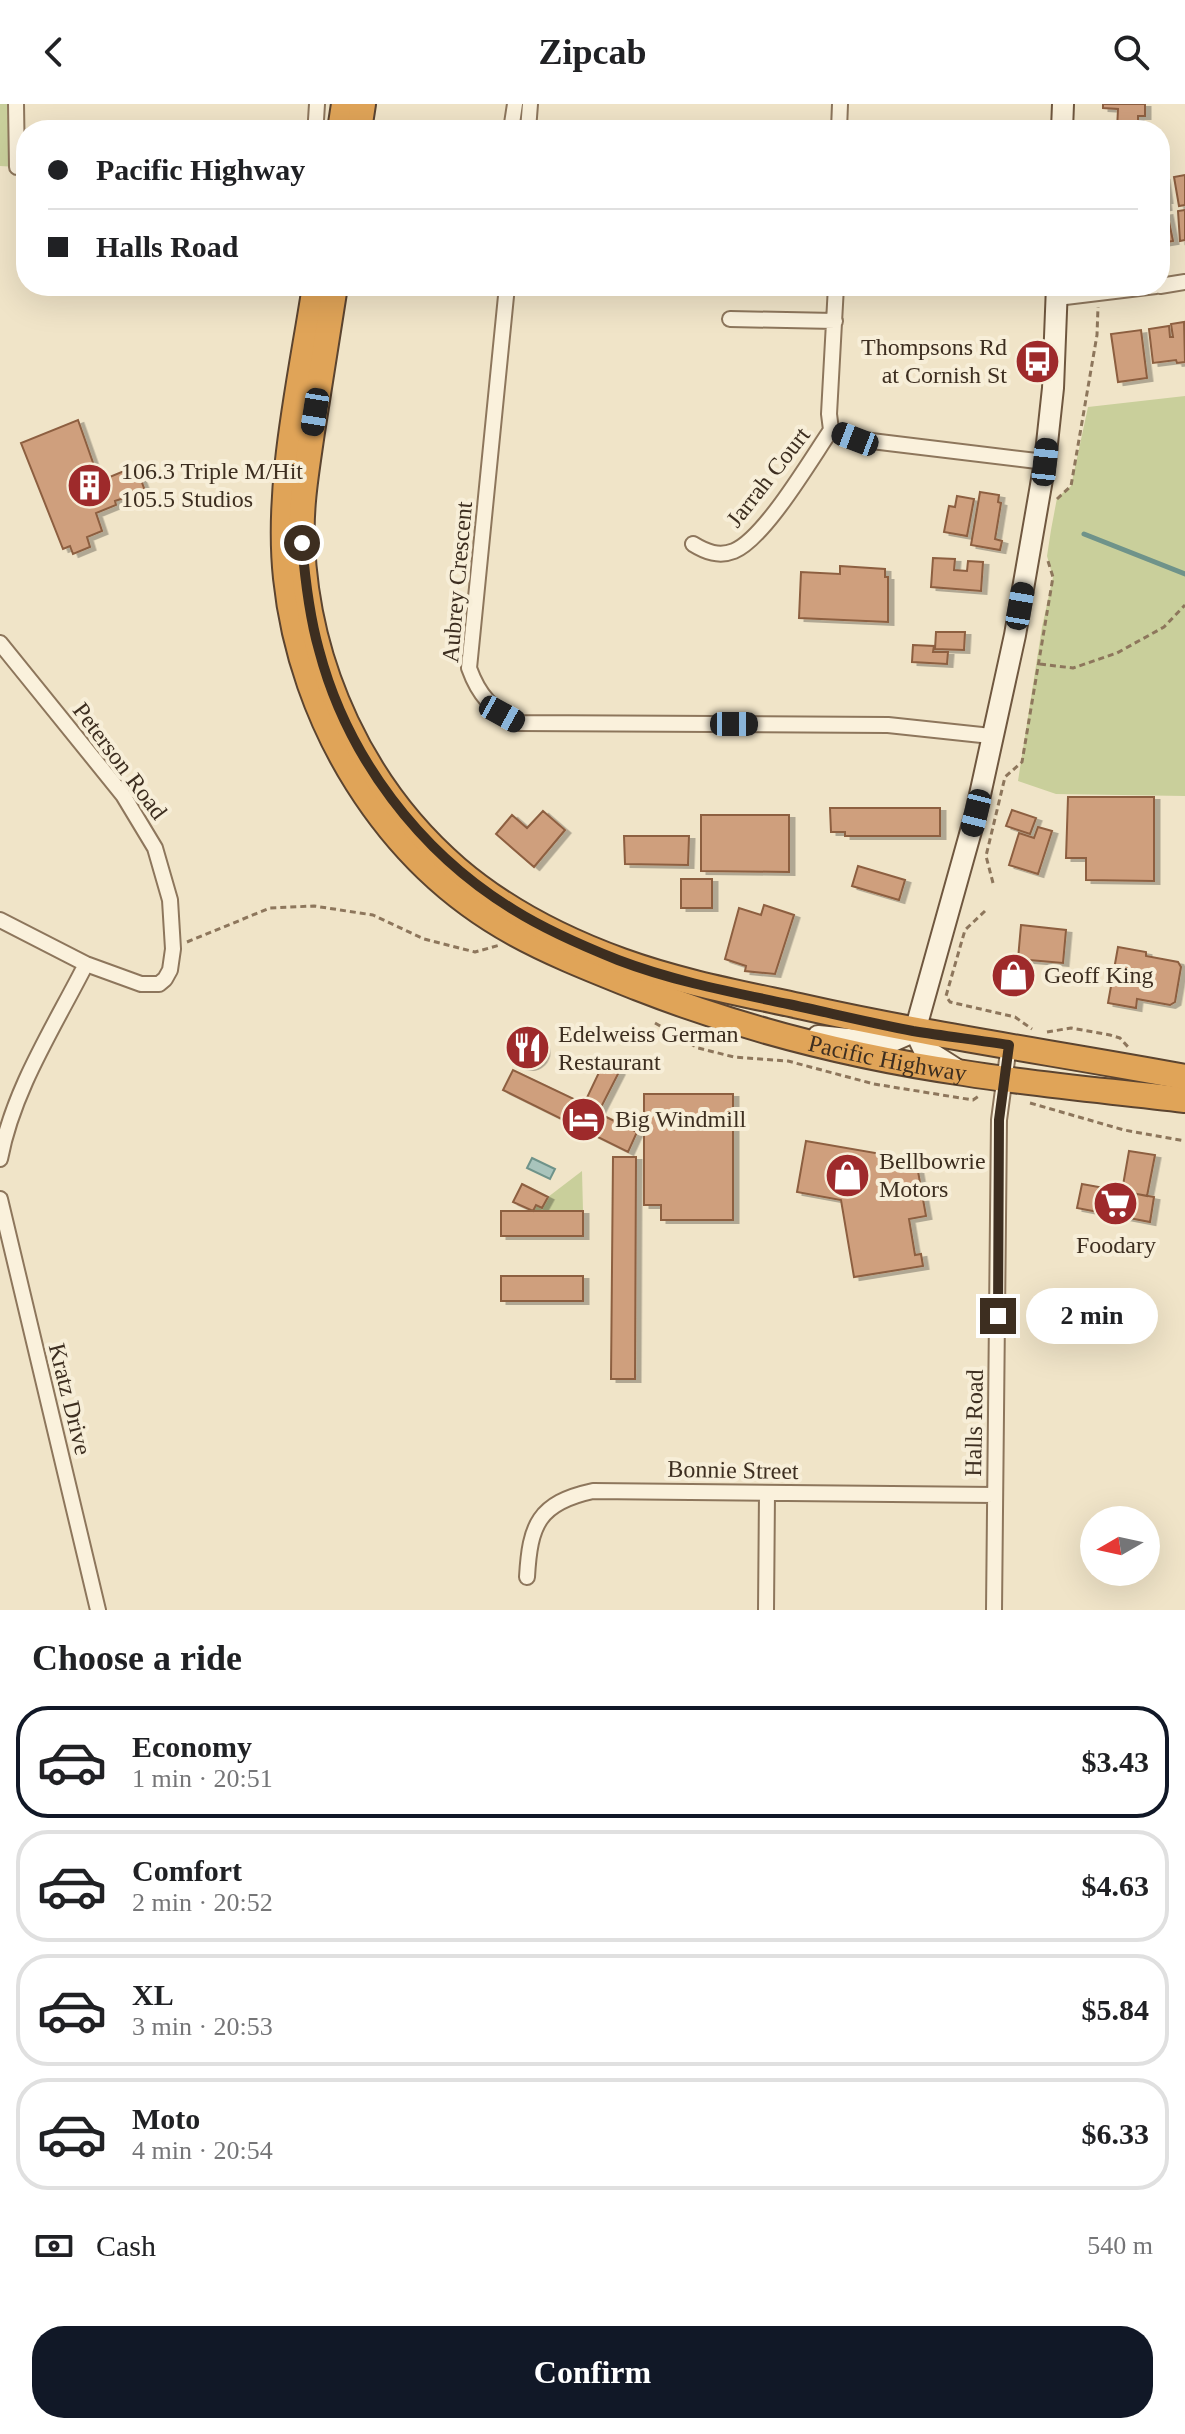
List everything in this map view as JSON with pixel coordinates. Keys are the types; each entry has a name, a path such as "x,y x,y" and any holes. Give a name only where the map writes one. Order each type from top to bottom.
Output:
{"highway":[{"name":"Pacific Highway","path":"314,296 285,497 283,539 286,580 299,652 326,727 362,791 384,822 419,860 457,893 512,932 569,960 660,997 728,1020 903,1063 1004,1079 1185,1100"},
{"name":"Pacific Highway","path":"334,296 303,506 302,543 306,585 319,652 342,714 367,762 400,809 437,851 515,911 608,955 683,981 915,1031 1185,1077"}],"street":[{"path":"316,120 317,104"},
{"name":"Aubrey Crescent","path":"506,296 469,668 476,687 488,703 518,723 888,725 991,736"},
{"path":"836,296 829,414 831,430 855,439 1045,462"},
{"path":"963,1073 923,1048 915,1031 973,828 1015,635 1045,462 1053,388 1057,296"},
{"path":"730,319 835,321"},
{"name":"Jarrah Court","path":"693,544 705,552 719,554 744,545 760,531 831,430"},
{"name":"Peterson Road","path":"0,643 123,795 155,848 164,875 170,900 173,949 170,970 165,979 159,984 141,984 86,964"},
{"path":"0,920 86,964 14,1105 0,1159"},
{"name":"Pacific Highway","path":"781,1035 829,1036 888,1043 915,1031"},
{"name":"Halls Road","path":"994,1610 999,1120 1009,1045"},
{"name":"Kratz Drive","path":"0,1199 98,1610"},
{"name":"Bonnie Street","path":"527,1577 529,1548 538,1521 547,1510 574,1495 612,1490 995,1495"},
{"path":"766,1610 767,1493"}],"path":[{"path":"1055,509 1057,498 1071,486 1097,335 1098,307"},
{"path":"993,883 986,856 1005,777 1022,762 1053,577 1047,556"},
{"path":"1039,664 1073,668 1117,653 1164,627 1185,605"},
{"path":"173,949 270,908 314,906 373,915 424,939 475,952 506,944 494,937"},
{"path":"985,911 965,930 945,993 950,1002 1015,1017 1032,1030 1047,1032 1071,1028 1115,1036 1124,1041 1130,1050"},
{"path":"655,1023 698,1048 734,1057 788,1061 874,1084 973,1100"},
{"path":"1023,1099 1124,1130 1185,1141"}],"green space":[{"path":"0,104 16,104 16,167 0,166"},
{"path":"1185,396 1185,796 1056,794 1018,781 1053,577 1047,556 1051,530 1057,498 1071,486 1088,407"},
{"path":"582,1171 583,1211 533,1211 536,1205 542,1208 548,1197"}],"water":[{"path":"532,1158 555,1169 550,1179 527,1168"}],"building":[{"path":"1103,104 1145,104 1145,116 1138,116 1138,120 1117,120 1118,109 1103,108"},
{"path":"1185,175 1185,205 1179,206 1174,177"},
{"path":"1185,210 1185,240 1180,241 1178,211"},
{"path":"1184,322 1185,362 1153,363 1149,329 1169,326 1170,337 1173,337 1171,324"},
{"path":"1141,330 1147,378 1118,382 1111,334"},
{"name":"106.3 Triple M/Hit 105.5 Studios","path":"78,420 97,474 102,472 105,479 136,466 145,491 115,501 116,505 96,513 102,531 87,537 90,547 73,554 70,546 63,549 21,443"},
{"path":"980,492 999,495 998,502 1001,503 995,539 1002,541 1000,550 971,545"},
{"path":"957,496 974,499 967,536 944,532 949,506 955,507"},
{"path":"933,558 955,559 954,570 967,571 968,561 983,562 981,591 931,587"},
{"path":"840,566 885,569 885,577 888,577 888,622 799,618 801,572 840,574"},
{"path":"936,632 965,632 964,650 935,649"},
{"path":"913,645 934,646 933,652 948,652 947,664 912,662"},
{"path":"1068,797 1154,797 1154,881 1086,880 1086,858 1066,858"},
{"path":"830,808 940,808 940,836 845,836 845,832 831,832"},
{"path":"1012,810 1036,818 1030,834 1006,826"},
{"path":"543,811 565,830 534,867 496,834 512,815 527,828"},
{"path":"701,815 789,815 789,872 701,871"},
{"path":"1038,827 1052,831 1038,874 1009,865 1019,833 1034,838"},
{"path":"624,836 689,836 688,865 625,864"},
{"path":"858,866 905,880 899,900 852,886"},
{"path":"681,879 712,879 712,908 681,908"},
{"path":"764,905 794,915 775,974 745,971 746,966 725,959 739,908 761,915"},
{"path":"1021,925 1066,930 1063,963 1018,959"},
{"path":"1118,947 1178,962 1181,967 1175,1002 1170,1005 1137,999 1136,1008 1108,1003"},
{"path":"526,1031 539,1036 544,1049 539,1062 526,1067 513,1062 508,1049 513,1036"},
{"path":"603,1064 619,1072 598,1113 637,1132 628,1152 503,1090 513,1070 584,1104"},
{"path":"644,1094 733,1094 733,1220 661,1220 661,1205 644,1205"},
{"path":"806,1141 916,1160 926,1216 909,1219 915,1255 921,1254 923,1266 854,1277 841,1200 797,1192"},
{"path":"1129,1151 1155,1155 1147,1196 1122,1191"},
{"path":"613,1157 636,1157 635,1379 611,1379"},
{"path":"522,1184 548,1197 542,1208 536,1205 533,1211 513,1202"},
{"name":"Foodary","path":"1082,1184 1154,1197 1150,1222 1077,1208"},
{"path":"501,1211 583,1211 583,1236 501,1236"},
{"path":"501,1276 583,1276 583,1301 501,1301"}],"waterway":[{"path":"1084,534 1185,574"}],"place":[{"name":"Thompsons Rd at Cornish St","path":"1038,361"},
{"name":"106.3 Triple M/Hit 105.5 Studios","path":"90,485"},
{"name":"Geoff King","path":"1013,975"},
{"name":"Edelweiss German Restaurant","path":"527,1048"},
{"name":"Big Windmill","path":"584,1119"},
{"name":"Bellbowrie Motors","path":"848,1175"},
{"name":"Foodary","path":"1116,1203"}],"route":[{"path":"302,543 306,585 319,652 342,714 360,750 419,832 459,871 482,888 515,911 582,944 620,961 683,981 877,1024 1009,1045 999,1120 998,1316"}]}
